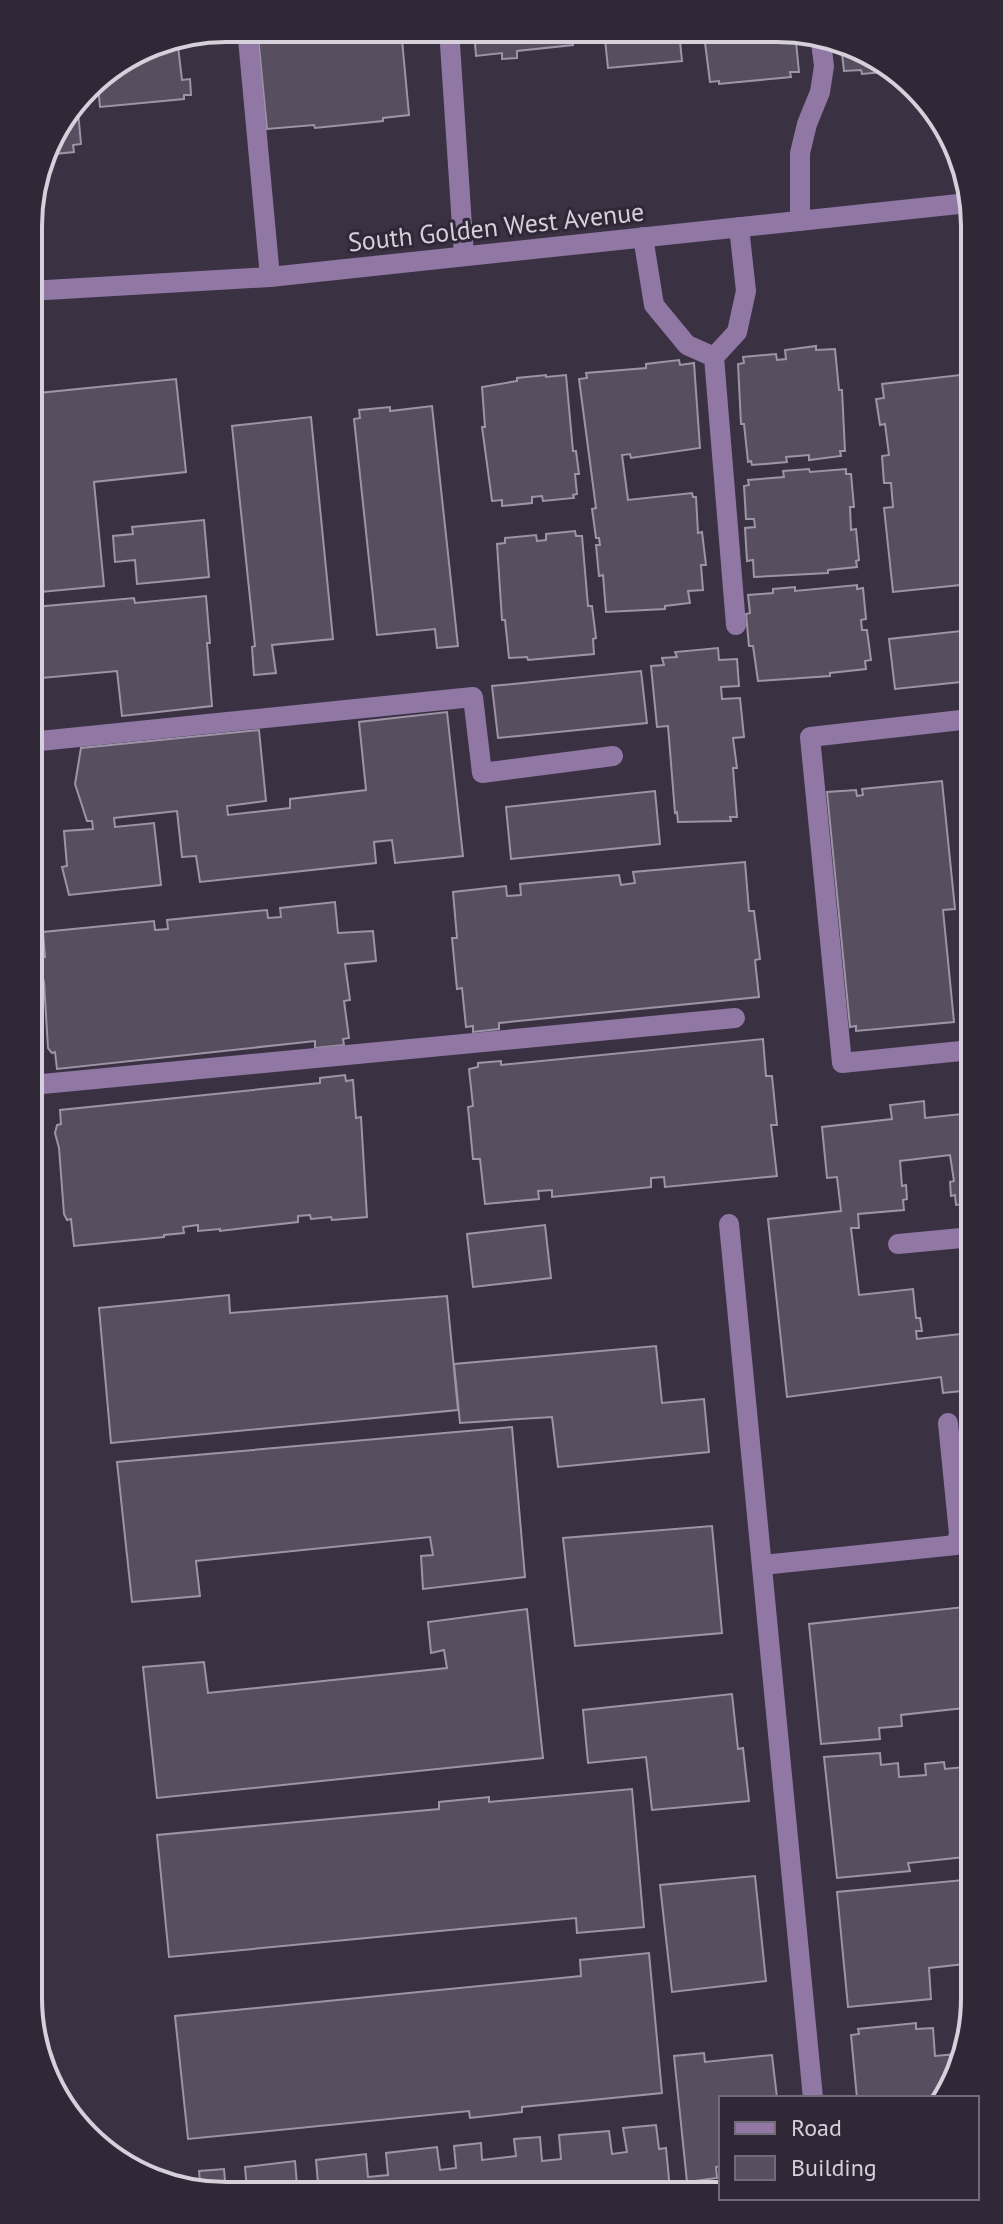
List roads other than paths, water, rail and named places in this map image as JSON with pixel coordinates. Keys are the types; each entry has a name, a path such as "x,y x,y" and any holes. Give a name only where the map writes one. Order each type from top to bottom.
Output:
{"street":[{"path":"248,42 270,277"},
{"path":"450,42 464,256"},
{"path":"800,221 800,153 820,92 824,66 822,48"},
{"name":"South Golden West Avenue","path":"42,290 270,277 959,204"},
{"path":"736,625 714,357 737,332 746,291 739,227"},
{"path":"643,237 654,305 687,345 714,357"},
{"path":"42,741 473,697 482,773 613,756"},
{"path":"961,720 810,737 842,1063 961,1051"},
{"path":"42,1084 735,1018"},
{"path":"729,1224 813,2096"},
{"path":"898,1244 961,1238"},
{"path":"762,1565 956,1545 959,1534 948,1423"}]}
